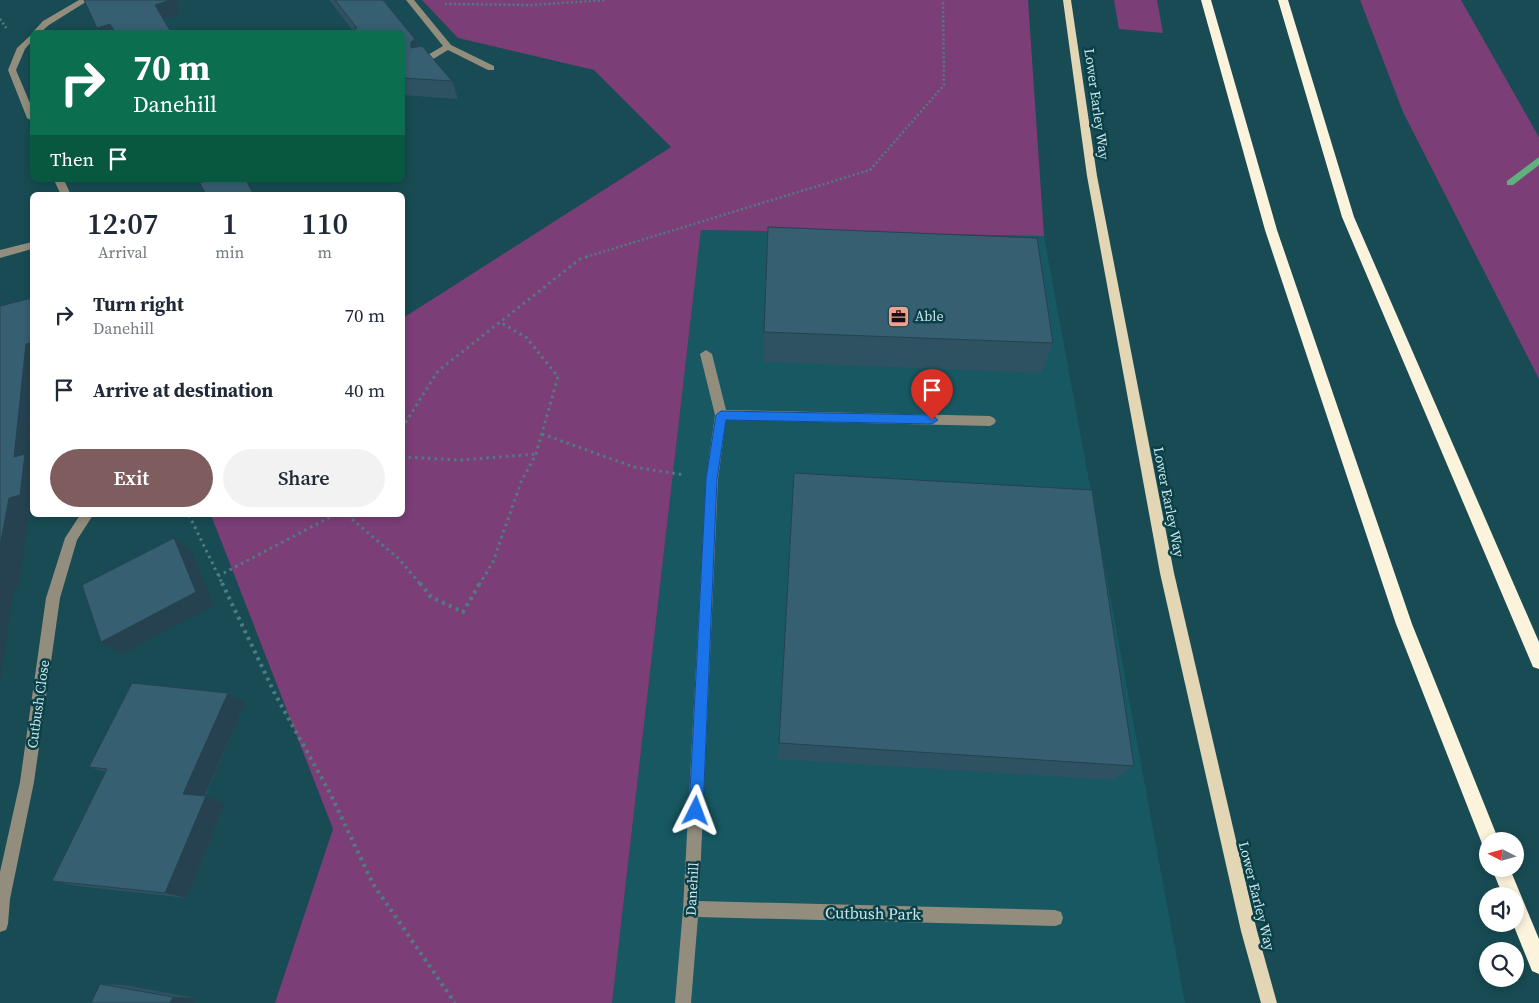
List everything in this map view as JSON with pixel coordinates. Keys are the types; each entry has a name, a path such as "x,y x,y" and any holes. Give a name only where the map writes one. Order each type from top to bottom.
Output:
{"highway":[{"path":"1206,0 1271,230 1404,624 1486,832"},
{"path":"1283,0 1348,217 1539,661"},
{"path":"1524,926 1539,964"}],"main road":[{"name":"Lower Earley Way","path":"1067,0 1092,176 1167,573 1248,931 1269,1003"}],"street":[{"path":"39,30 46,23 85,0"},
{"path":"411,1 448,47 491,68"},
{"path":"30,39 21,48 12,70 30,113"},
{"path":"422,62 448,47"},
{"path":"0,254 30,246"},
{"name":"Danehill","path":"683,1003 691,909 712,479 721,415 706,354"},
{"path":"721,415 990,421"},
{"name":"Cutbush Close","path":"0,924 1,899 27,782 53,598 72,538 86,517"},
{"name":"Cutbush Park","path":"691,909 1055,918"}],"path":[{"path":"411,1 532,6 606,0"},
{"path":"405,423 438,371 580,259 870,170 944,85 943,0"},
{"path":"349,517 400,559 431,597 463,612 493,562 521,482 536,454 558,377 526,338 500,322"},
{"path":"542,434 634,467 712,479"},
{"path":"405,457 461,460 536,454"},
{"path":"190,517 275,694 330,793 373,884 455,1003"},
{"path":"218,576 330,517"}],"shaded area":[{"path":"422,0 1028,0 1044,236 701,230 612,1003 275,1003 333,829 212,517 405,517 405,317 671,147 594,70 458,38"},
{"path":"1114,0 1157,0 1163,33 1119,29"},
{"path":"1360,0 1461,0 1539,137 1539,379 1403,112"},
{"path":"701,230 1044,236 1185,1003 612,1003"}],"building":[{"path":"84,0 170,0 155,5 170,30 114,30 110,24 97,28"},
{"path":"335,0 383,0 415,39 411,42 411,48 422,46 452,81 405,78 405,30 354,29 357,28"},
{"path":"247,182 252,192 204,192 200,183"},
{"name":"Able","path":"768,227 1037,238 1053,343 764,332"},
{"path":"30,298 30,343 26,344 14,457 25,454 20,495 9,498 0,546 0,306"},
{"path":"794,473 1092,490 1134,766 779,743"},
{"path":"174,538 196,592 101,642 82,585"},
{"path":"132,683 228,693 183,794 206,796 165,893 52,881 107,769 89,767"},
{"path":"100,984 173,997 170,1003 91,1003"}],"waterway":[{"path":"1510,183 1539,160"}],"place":[{"name":"Able","path":"899,316"}],"route":[{"path":"696,811 712,479 721,415 932,420"}]}
